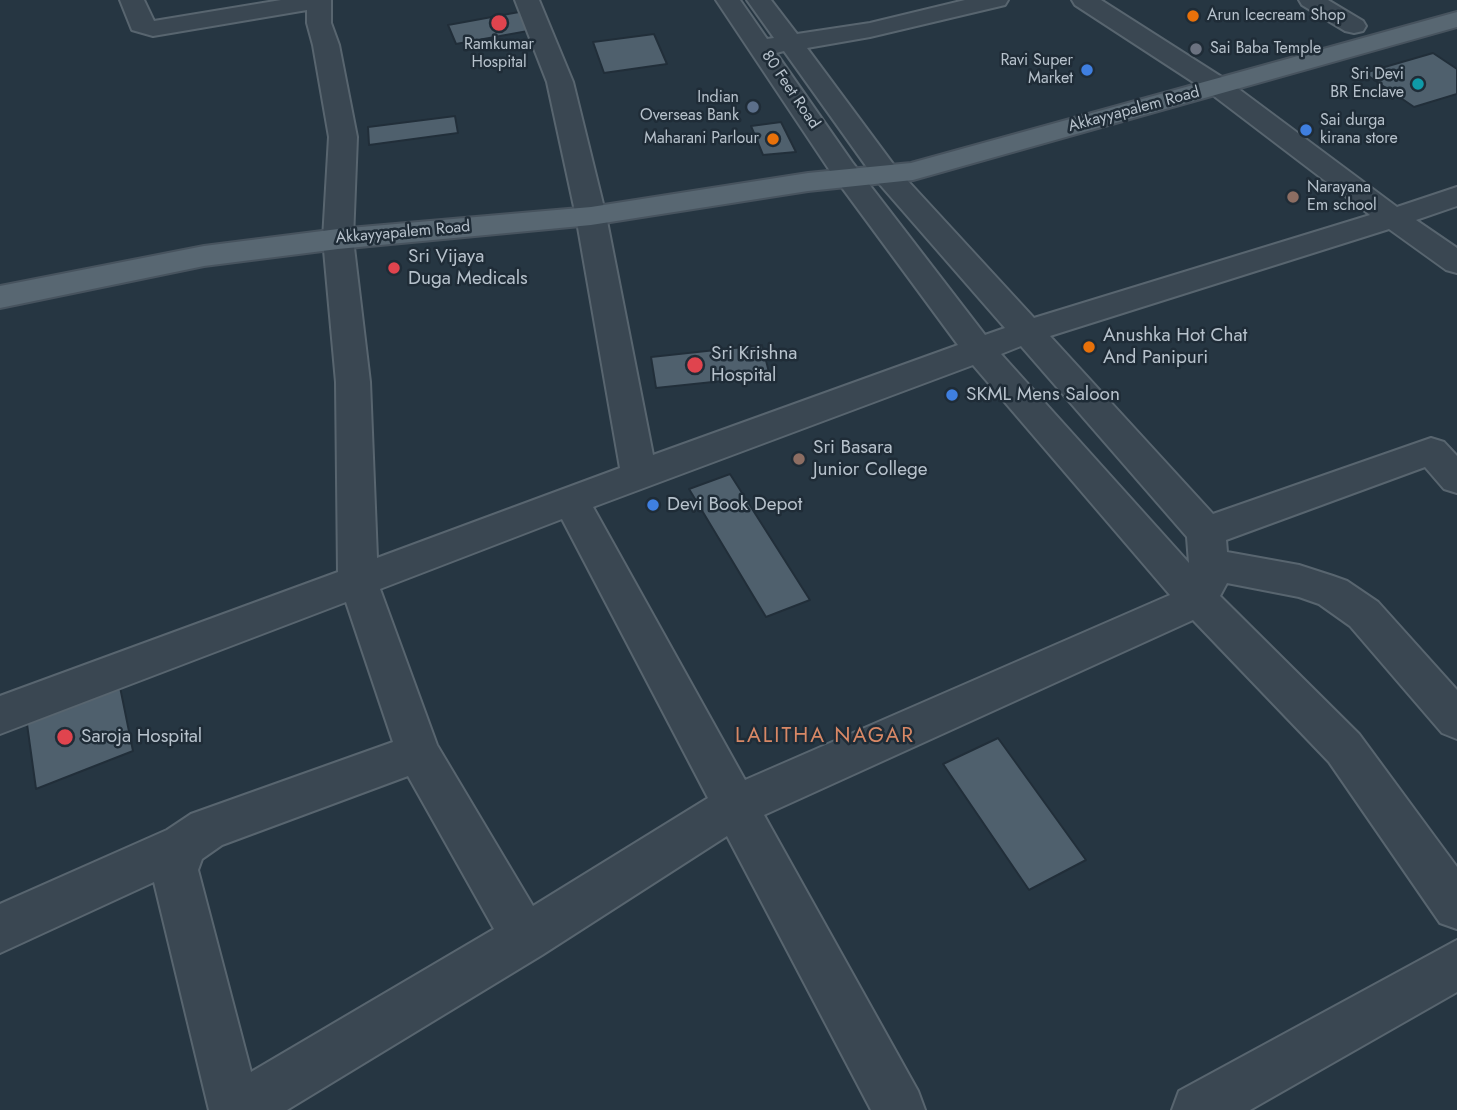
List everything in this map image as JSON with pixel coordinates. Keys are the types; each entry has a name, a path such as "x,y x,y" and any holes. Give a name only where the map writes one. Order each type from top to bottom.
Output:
{"main road":[{"path":"1208,80 1354,26 1444,0"},
{"name":"Akkayyapalem Road","path":"942,136 1208,80 1457,19"},
{"name":"Akkayyapalem Road","path":"0,298 204,256 338,239 591,216 808,182 871,164 913,171 1208,80"}],"street":[{"path":"132,0 141,25 153,29 319,0 319,23 326,45 343,136 338,239 352,382 358,581 418,753 525,938"},
{"path":"527,0 560,82 591,216 639,475"},
{"name":"80 Feet Road","path":"728,0 761,48 871,164"},
{"name":"80 Feet Road","path":"759,0 871,164"},
{"path":"761,48 870,30 996,0"},
{"path":"1084,0 1208,80 1457,263"},
{"path":"1311,0 1354,26"},
{"path":"871,164 1027,332 1344,747 1457,906"},
{"path":"871,164 979,350 1204,565 1299,581 1334,592 1364,614 1457,720"},
{"path":"0,715 1027,332 1393,218 1457,195"},
{"path":"183,845 175,870 237,1110 525,938 736,806 1204,565 1444,446 1457,479"},
{"path":"571,501 899,1110"},
{"path":"0,929 183,845 207,829 418,753"},
{"path":"1198,1110 1457,965"}],"building":[{"path":"519,12 528,31 456,44 448,25"},
{"path":"654,34 667,64 604,73 593,42"},
{"name":"Sri Devi BR Enclave","path":"1433,53 1457,69 1457,94 1414,107 1364,73"},
{"path":"455,116 458,133 369,145 368,127"},
{"name":"Maharani Parlour","path":"781,122 796,152 763,155 751,126"},
{"path":"762,345 770,376 656,388 651,357"},
{"path":"730,474 810,600 766,617 689,489"},
{"path":"119,682 133,751 36,789 26,717"},
{"path":"998,738 1086,860 1029,890 943,764"}],"place":[{"name":"Arun Icecream Shop","path":"1193,16"},
{"name":"Ramkumar Hospital","path":"499,23"},
{"name":"Sai Baba Temple","path":"1196,49"},
{"name":"Ravi Super Market","path":"1087,70"},
{"name":"Sri Devi BR Enclave","path":"1418,84"},
{"name":"Indian Overseas Bank","path":"753,107"},
{"name":"Sai durga kirana store","path":"1306,130"},
{"name":"Maharani Parlour","path":"773,139"},
{"name":"Narayana Em school","path":"1293,197"},
{"name":"Sri Vijaya Duga Medicals","path":"394,268"},
{"name":"Anushka Hot Chat And Panipuri","path":"1089,347"},
{"name":"Sri Krishna Hospital","path":"695,365"},
{"name":"SKML Mens Saloon","path":"952,395"},
{"name":"Sri Basara Junior College","path":"799,459"},
{"name":"Devi Book Depot","path":"653,505"},
{"name":"Saroja Hospital","path":"65,737"}],"district":[{"name":"LALITHA NAGAR","path":"825,737"}]}
